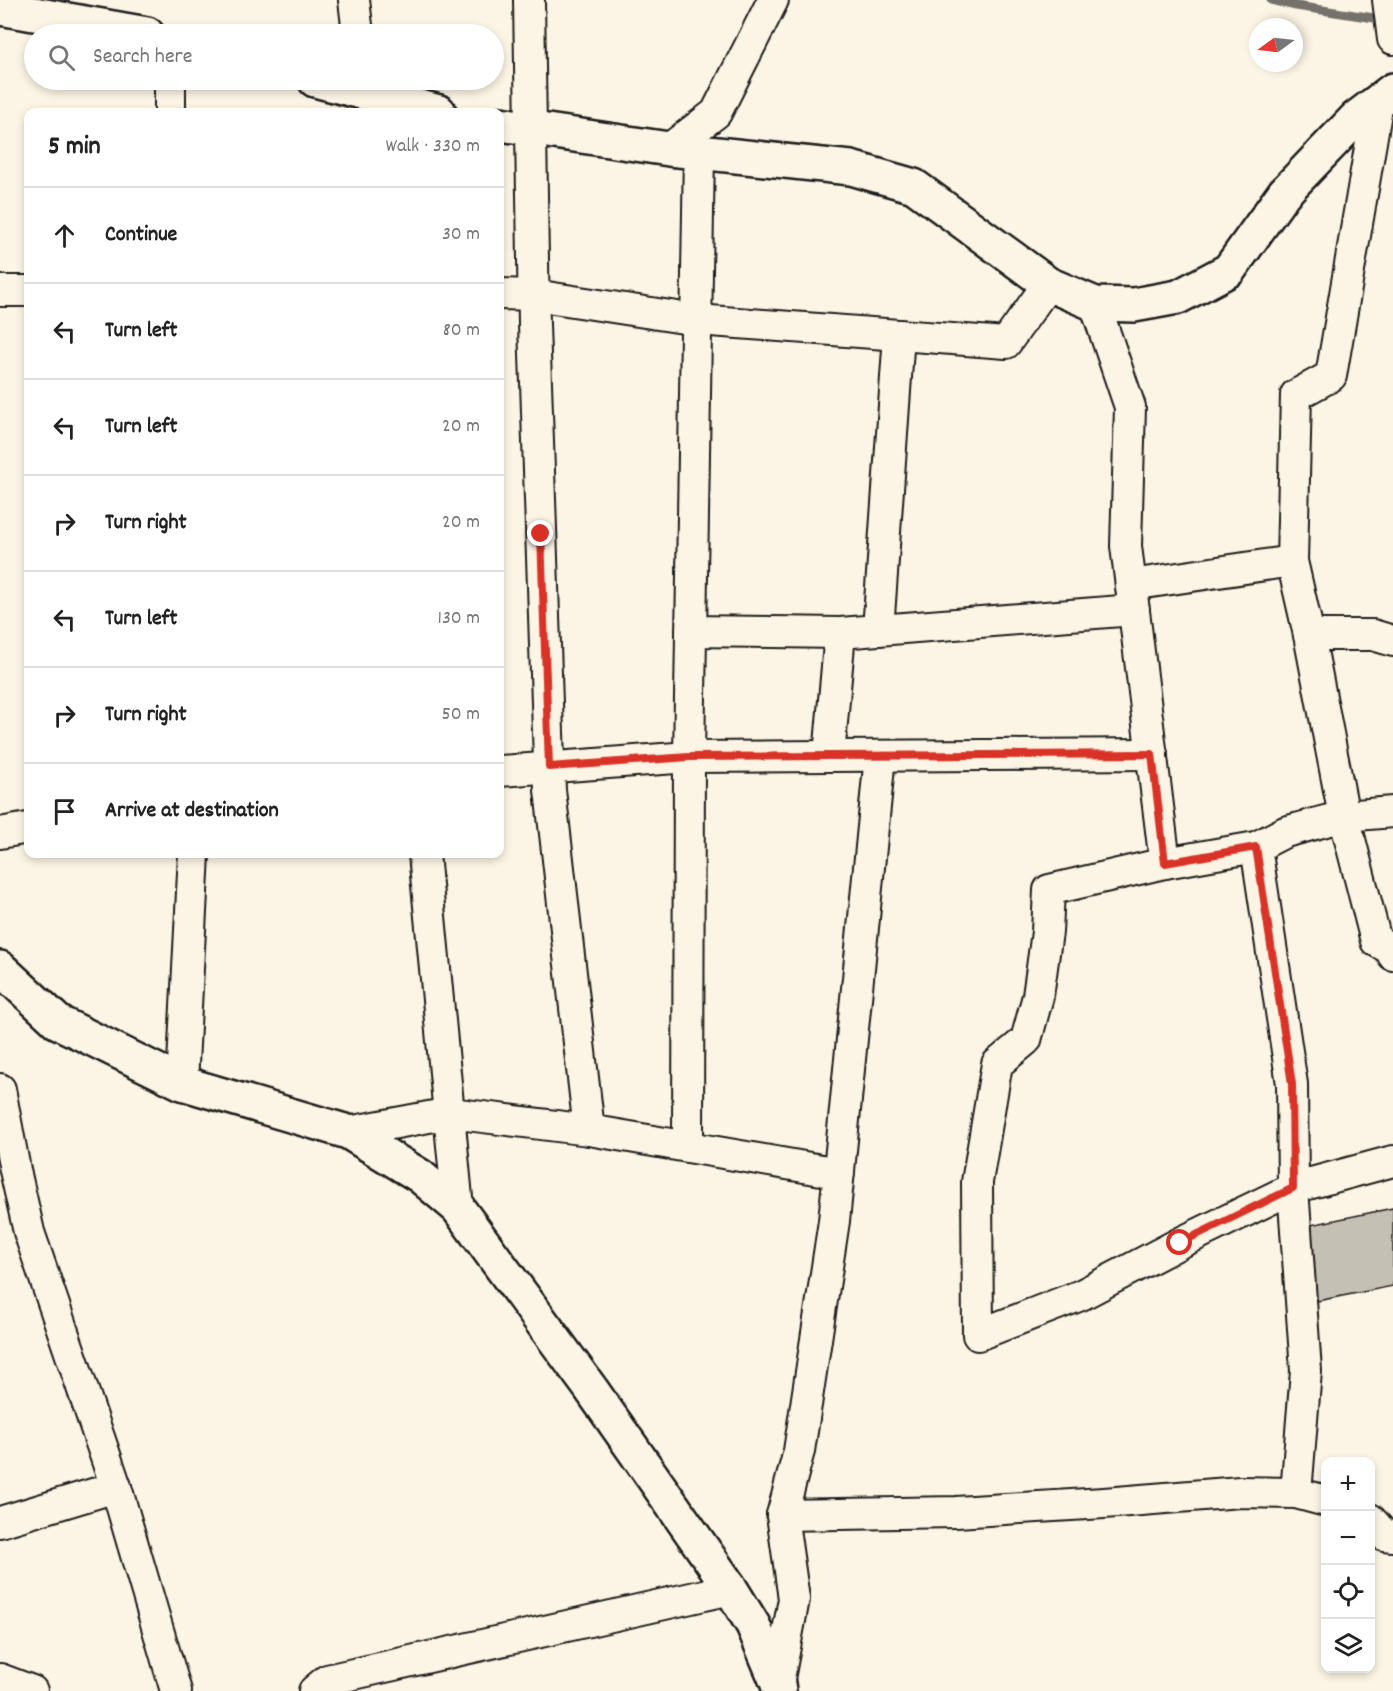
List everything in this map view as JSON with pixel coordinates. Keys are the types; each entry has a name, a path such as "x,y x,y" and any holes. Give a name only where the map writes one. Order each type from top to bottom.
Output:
{"main road":[{"path":"0,8 90,24"},
{"path":"348,90 421,108"},
{"path":"515,126 684,150 851,168 914,186 1048,284 1095,304 1134,305 1178,297 1229,270 1284,193 1356,118 1386,96"},
{"path":"0,969 58,1022 182,1083 348,1132 420,1176 458,1208 591,1389 731,1589 753,1625 778,1687"}],"street":[{"path":"354,0 357,24"},
{"path":"529,0 515,126 534,295 550,790 589,1130"},
{"path":"688,1147 689,757 697,320 684,150 716,112 773,0"},
{"path":"1388,0 1393,39"},
{"path":"170,90 170,108"},
{"path":"1386,96 1331,376 1296,394 1292,561 1310,634 1344,816 1376,941 1392,950 1393,955"},
{"path":"504,294 534,295 697,320 1006,343 1048,284"},
{"path":"0,291 24,291"},
{"path":"1095,304 1130,407 1126,546 1165,863"},
{"path":"879,630 899,335"},
{"path":"691,631 840,633 879,630 1133,597 1292,561"},
{"path":"829,756 840,633"},
{"path":"1310,634 1373,635 1393,641"},
{"path":"504,771 689,757 1152,754"},
{"path":"778,1687 795,1599 782,1515 799,1451 834,1221 880,756"},
{"path":"1393,812 1344,816 1285,832 1256,847 1165,863 1049,890 1047,932 1038,996 1026,1041 997,1064 977,1182 978,1335 1081,1295 1180,1243 1293,1188 1393,1161"},
{"path":"0,833 24,829"},
{"path":"1256,847 1292,1084 1293,1188 1306,1371 1296,1493"},
{"path":"182,1083 194,858"},
{"path":"424,858 458,1208"},
{"path":"0,1089 29,1232 116,1487 176,1691"},
{"path":"348,1132 450,1113 589,1130 838,1173"},
{"path":"0,1522 116,1487"},
{"path":"782,1515 956,1512 1240,1492 1296,1493 1321,1500"},
{"path":"1375,1524 1384,1535 1393,1536"},
{"path":"314,1691 327,1680 731,1589"},
{"path":"0,1679 32,1691"}],"building":[{"path":"1393,1208 1393,1286 1317,1301 1301,1227"}],"waterway":[{"path":"1271,0 1387,20"}],"route":[{"path":"541,534 549,767 689,757 1152,754 1165,863 1256,847 1292,1084 1293,1188 1180,1243"}]}
